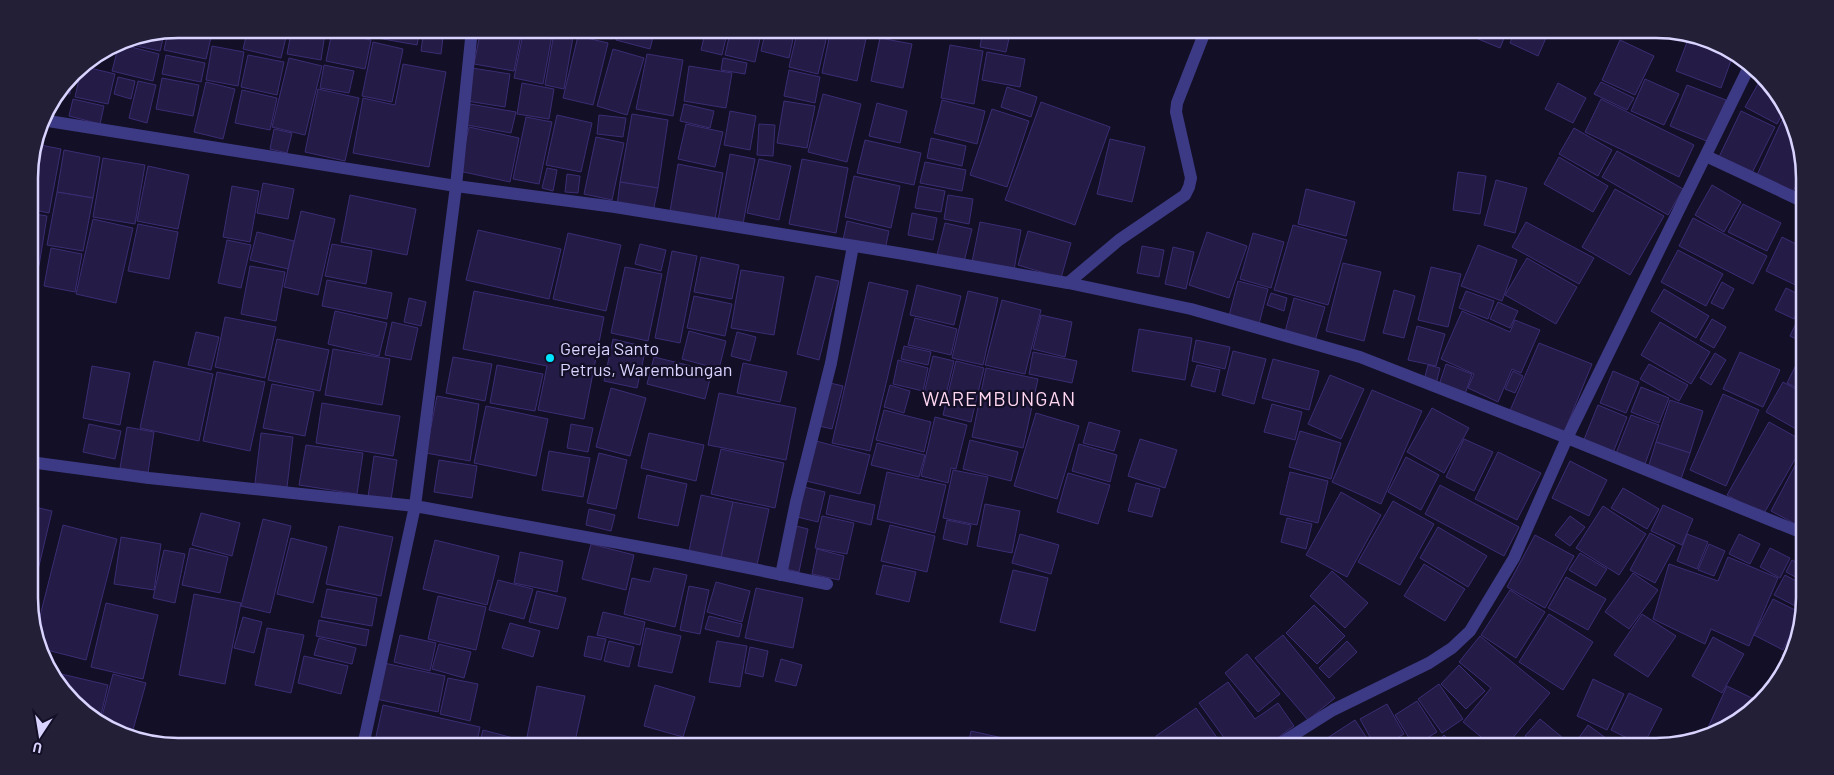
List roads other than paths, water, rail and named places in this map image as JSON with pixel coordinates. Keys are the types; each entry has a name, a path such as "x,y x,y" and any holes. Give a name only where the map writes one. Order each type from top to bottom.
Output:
{"street":[{"path":"365,738 415,506 456,186 471,38"},
{"path":"1068,283 1119,240 1184,195 1189,187 1191,178 1176,112 1177,103 1202,38"},
{"path":"1290,737 1333,710 1430,663 1452,648 1470,631 1514,558 1567,438 1747,71"},
{"path":"49,121 456,186 615,207 853,246 1068,283 1191,309 1360,358 1567,438 1796,530"},
{"path":"1706,156 1796,198"},
{"path":"780,575 796,502 831,364 853,246"},
{"path":"38,463 158,479 415,506 679,554 827,584"}],"place":[{"name":"Gereja Santo Petrus, Warembungan","path":"550,358"}],"district":[{"name":"WAREMBUNGAN","path":"999,398"}]}
